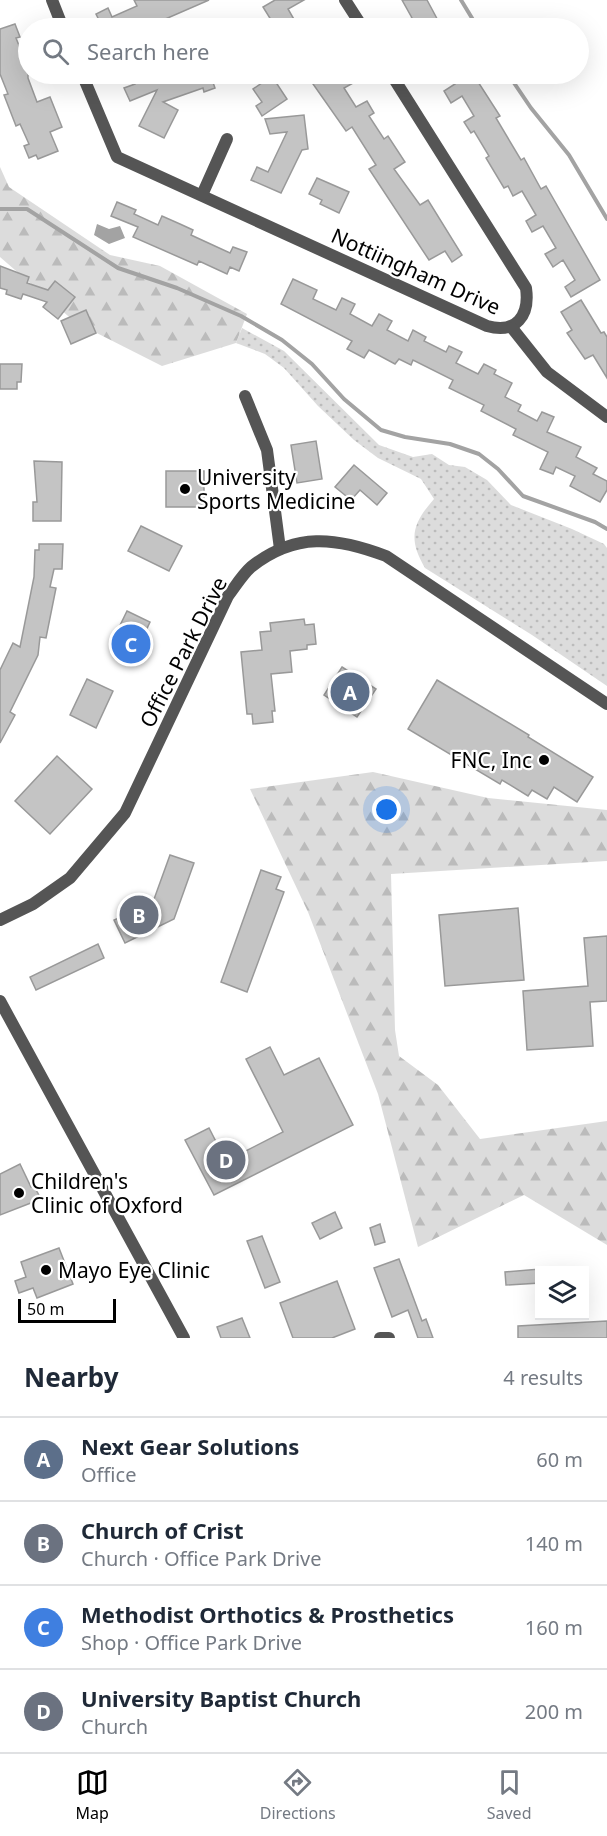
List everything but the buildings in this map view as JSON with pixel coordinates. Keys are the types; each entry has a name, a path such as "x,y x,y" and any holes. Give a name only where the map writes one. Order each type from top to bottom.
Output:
{"street":[{"path":"52,0 59,18"},
{"path":"345,0 357,18"},
{"name":"Nottiingham Drive","path":"86,84 117,157 488,326 501,330 512,327 523,316 528,297 526,288 397,84"},
{"path":"202,195 227,139"},
{"path":"512,327 547,372 607,417"},
{"path":"245,396 267,450 280,549"},
{"name":"Office Park Drive","path":"0,920 33,904 70,878 125,813 228,596 249,568 280,549 303,542 327,540 357,545 386,556 607,704"},
{"path":"0,1001 184,1338"},
{"path":"380,1338 389,1338"}],"green space":[{"path":"0,167 9,187 110,255 160,266 247,314 236,343 162,366 75,322 0,257"},
{"path":"242,328 284,351 379,445 413,457 432,454 449,465 465,467 487,480 511,505 604,544 607,548 607,686 532,635 425,568 416,548 415,532 421,516 434,499 421,479 378,458 354,440 318,406 284,368 265,354 236,343"},
{"path":"373,772 488,798 607,810 607,861 391,874 395,1030 399,1056 438,1085 480,1139 607,1121 607,1245 524,1195 418,1247 378,1094 308,912 250,789"}],"shaded area":[{"path":"97,224 109,229 120,226 125,238 109,244 94,235"}],"waterway":[{"path":"461,0 472,18"},
{"path":"515,84 569,155 607,219"},
{"path":"0,209 27,209 118,268 177,288 241,316 282,340 312,364 344,399 381,430 405,437 450,444 479,454 498,469 523,496 595,522 607,529"}],"place":[{"name":"University Sports Medicine","path":"185,489"},
{"name":"Methodist Orthotics & Prosthetics","path":"131,644"},
{"name":"Next Gear Solutions","path":"350,692"},
{"name":"FNC, Inc","path":"544,760"},
{"name":"Church of Crist","path":"139,915"},
{"name":"University Baptist Church","path":"226,1160"},
{"name":"Children's Clinic of Oxford","path":"19,1193"},
{"name":"Mayo Eye Clinic","path":"46,1270"}]}
